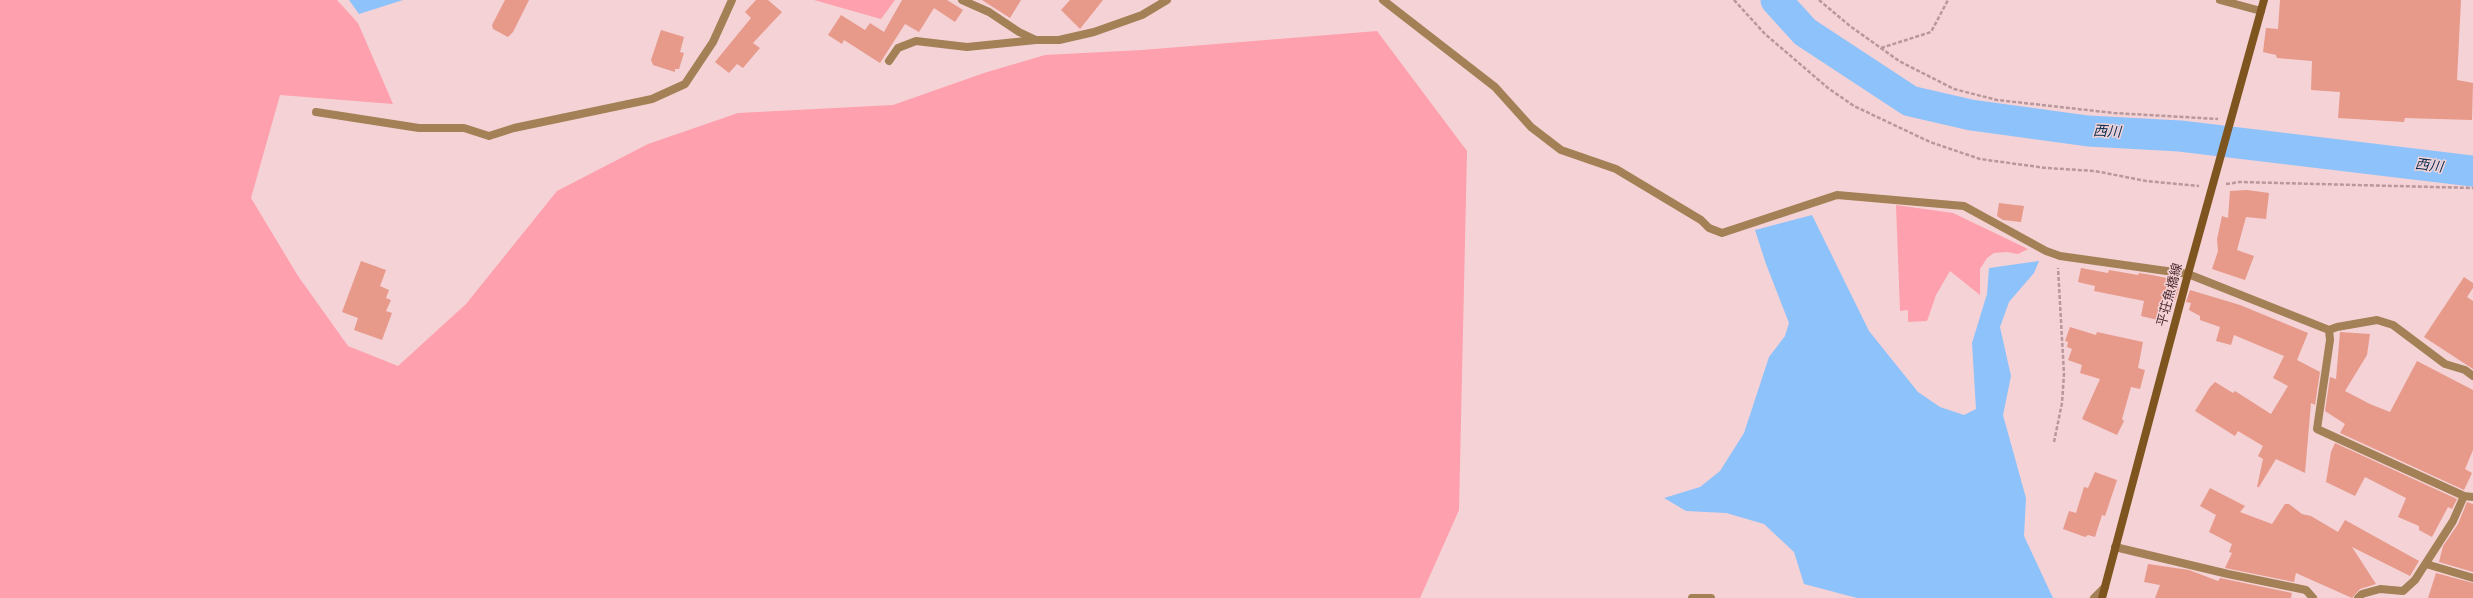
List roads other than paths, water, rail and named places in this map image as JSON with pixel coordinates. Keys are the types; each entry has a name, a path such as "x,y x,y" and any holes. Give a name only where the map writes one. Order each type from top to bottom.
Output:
{"main road":[{"name":"平荘魚橋線","path":"2102,598 2212,185 2264,0"}],"street":[{"path":"316,112 419,128 464,128 489,136 514,128 652,99 685,84 713,42 732,0"},
{"path":"962,0 988,12 1019,32 1036,40"},
{"path":"889,61 898,48 916,41 967,48 1036,40 1059,40 1094,32 1142,15 1167,0"},
{"path":"1383,0 1495,87 1531,127 1561,150 1616,169 1701,220 1709,228 1722,233 1837,195 1964,206 2058,256 2188,274 2329,330 2337,327 2377,320 2393,325 2445,364 2465,370 2473,376"},
{"path":"2220,0 2261,11"},
{"path":"2329,330 2330,340 2317,430 2464,496 2473,497"},
{"path":"2358,598 2362,594 2380,589 2404,594 2426,564 2453,521 2464,496"},
{"path":"2115,547 2228,574 2306,590 2313,598"},
{"path":"2426,564 2473,578"},
{"path":"2094,598 2105,587"},
{"path":"1692,598 1711,598"}],"water":[{"path":"349,0 403,0 359,14"},
{"path":"1812,215 1869,331 1918,392 1940,407 1964,415 1976,409 1972,343 1987,294 1989,268 2039,261 2034,273 2009,302 2000,327 2011,376 2003,415 2026,498 2024,536 2053,598 1857,598 1804,584 1794,552 1764,524 1726,513 1686,511 1664,498 1700,487 1720,471 1744,433 1769,357 1785,336 1789,323 1766,264 1755,230"}],"waterway":[{"name":"西川","path":"1776,0 1805,32 1910,101 1971,115 2088,131 2180,136 2473,171"}]}
